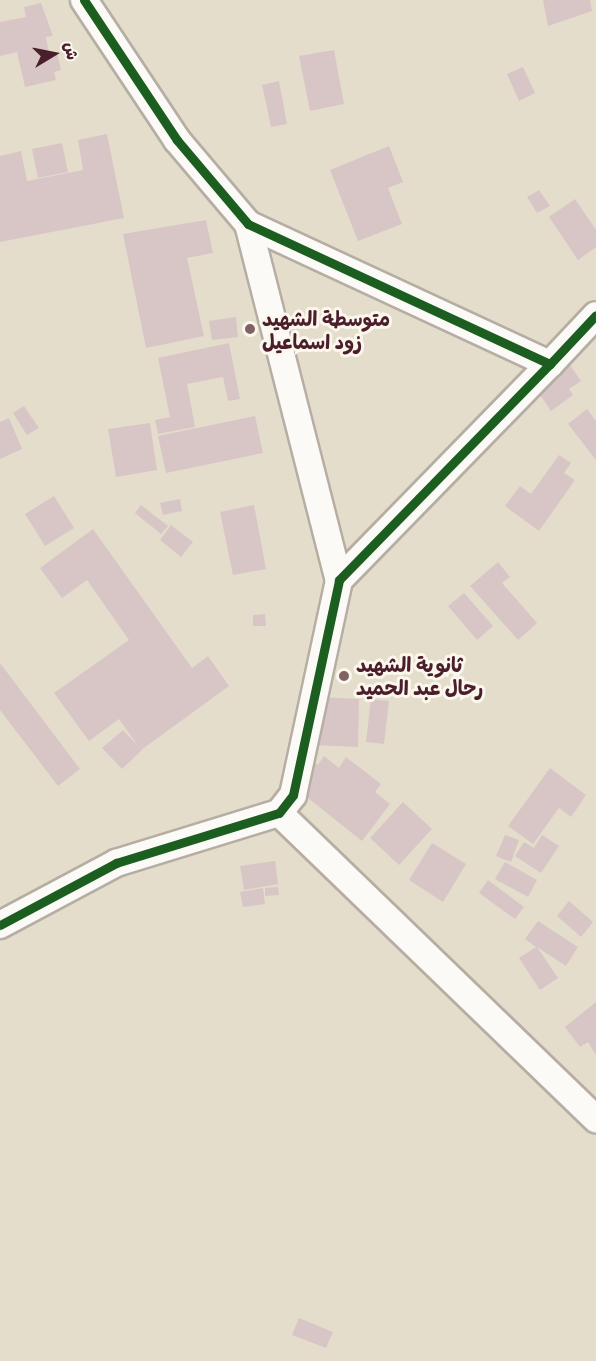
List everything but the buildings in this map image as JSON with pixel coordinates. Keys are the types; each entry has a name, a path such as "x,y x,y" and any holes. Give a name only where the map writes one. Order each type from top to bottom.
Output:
{"street":[{"path":"84,0 177,140 249,224 550,364"},
{"path":"0,925 116,863 279,813 292,795 339,580 249,224"},
{"path":"339,580 596,315"},
{"path":"279,813 596,1119"}],"cycle path":[{"path":"84,0 177,140 248,224 550,364 596,315"},
{"path":"0,925 116,863 279,813 293,795 339,580 550,364"}],"place":[{"name":"متوسطة الشهيد زود اسماعيل","path":"250,329"},
{"name":"ثانوية الشهيد رحال عبد الحميد","path":"344,676"}]}
